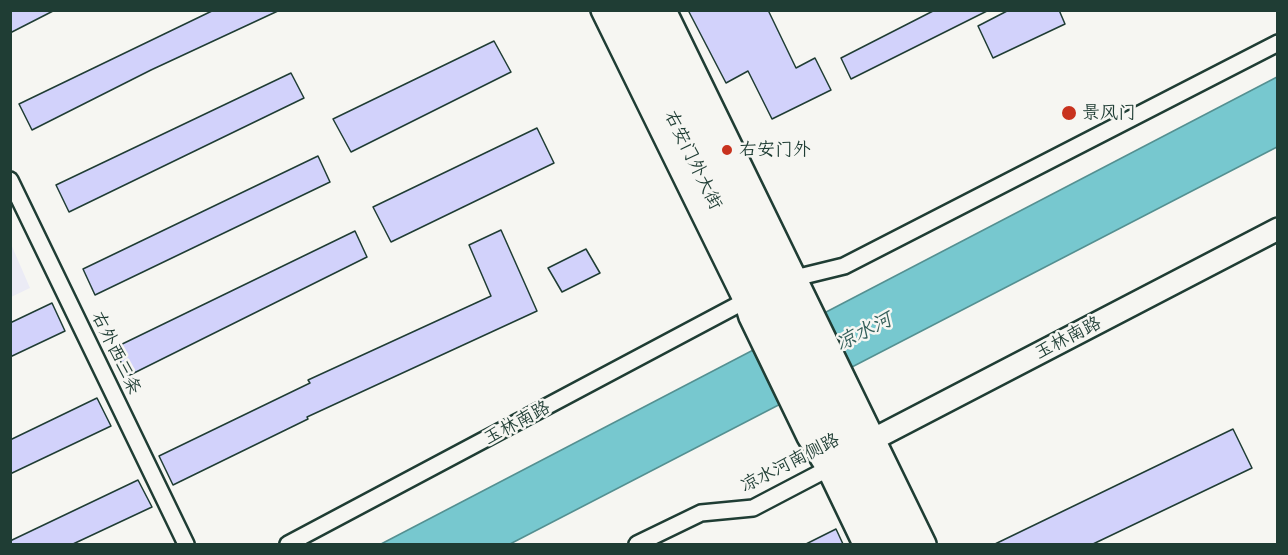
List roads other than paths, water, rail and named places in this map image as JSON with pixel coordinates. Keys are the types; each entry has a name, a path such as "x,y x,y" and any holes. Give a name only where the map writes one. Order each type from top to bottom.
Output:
{"main road":[{"path":"602,10 774,299 834,423 904,544"},
{"name":"右安门外大街","path":"620,10 774,299"},
{"name":"右安门外大街","path":"643,10 774,299"},
{"path":"665,10 774,299 851,454 884,544"},
{"name":"玉林南路","path":"851,454 1278,230"},
{"path":"851,454 864,544"},
{"path":"851,454 926,544"}],"street":[{"name":"玉林南路","path":"288,544 844,266 1278,43"},
{"name":"右外西三条","path":"10,180 186,544"},
{"name":"凉水河南侧路","path":"637,544 701,513 753,508 851,454"}],"water":[{"name":"凉水河","path":"1277,77 1277,147 510,544 381,544"}],"place":[{"name":"景风门","path":"1069,113"},
{"name":"右安门外","path":"727,150"}]}
